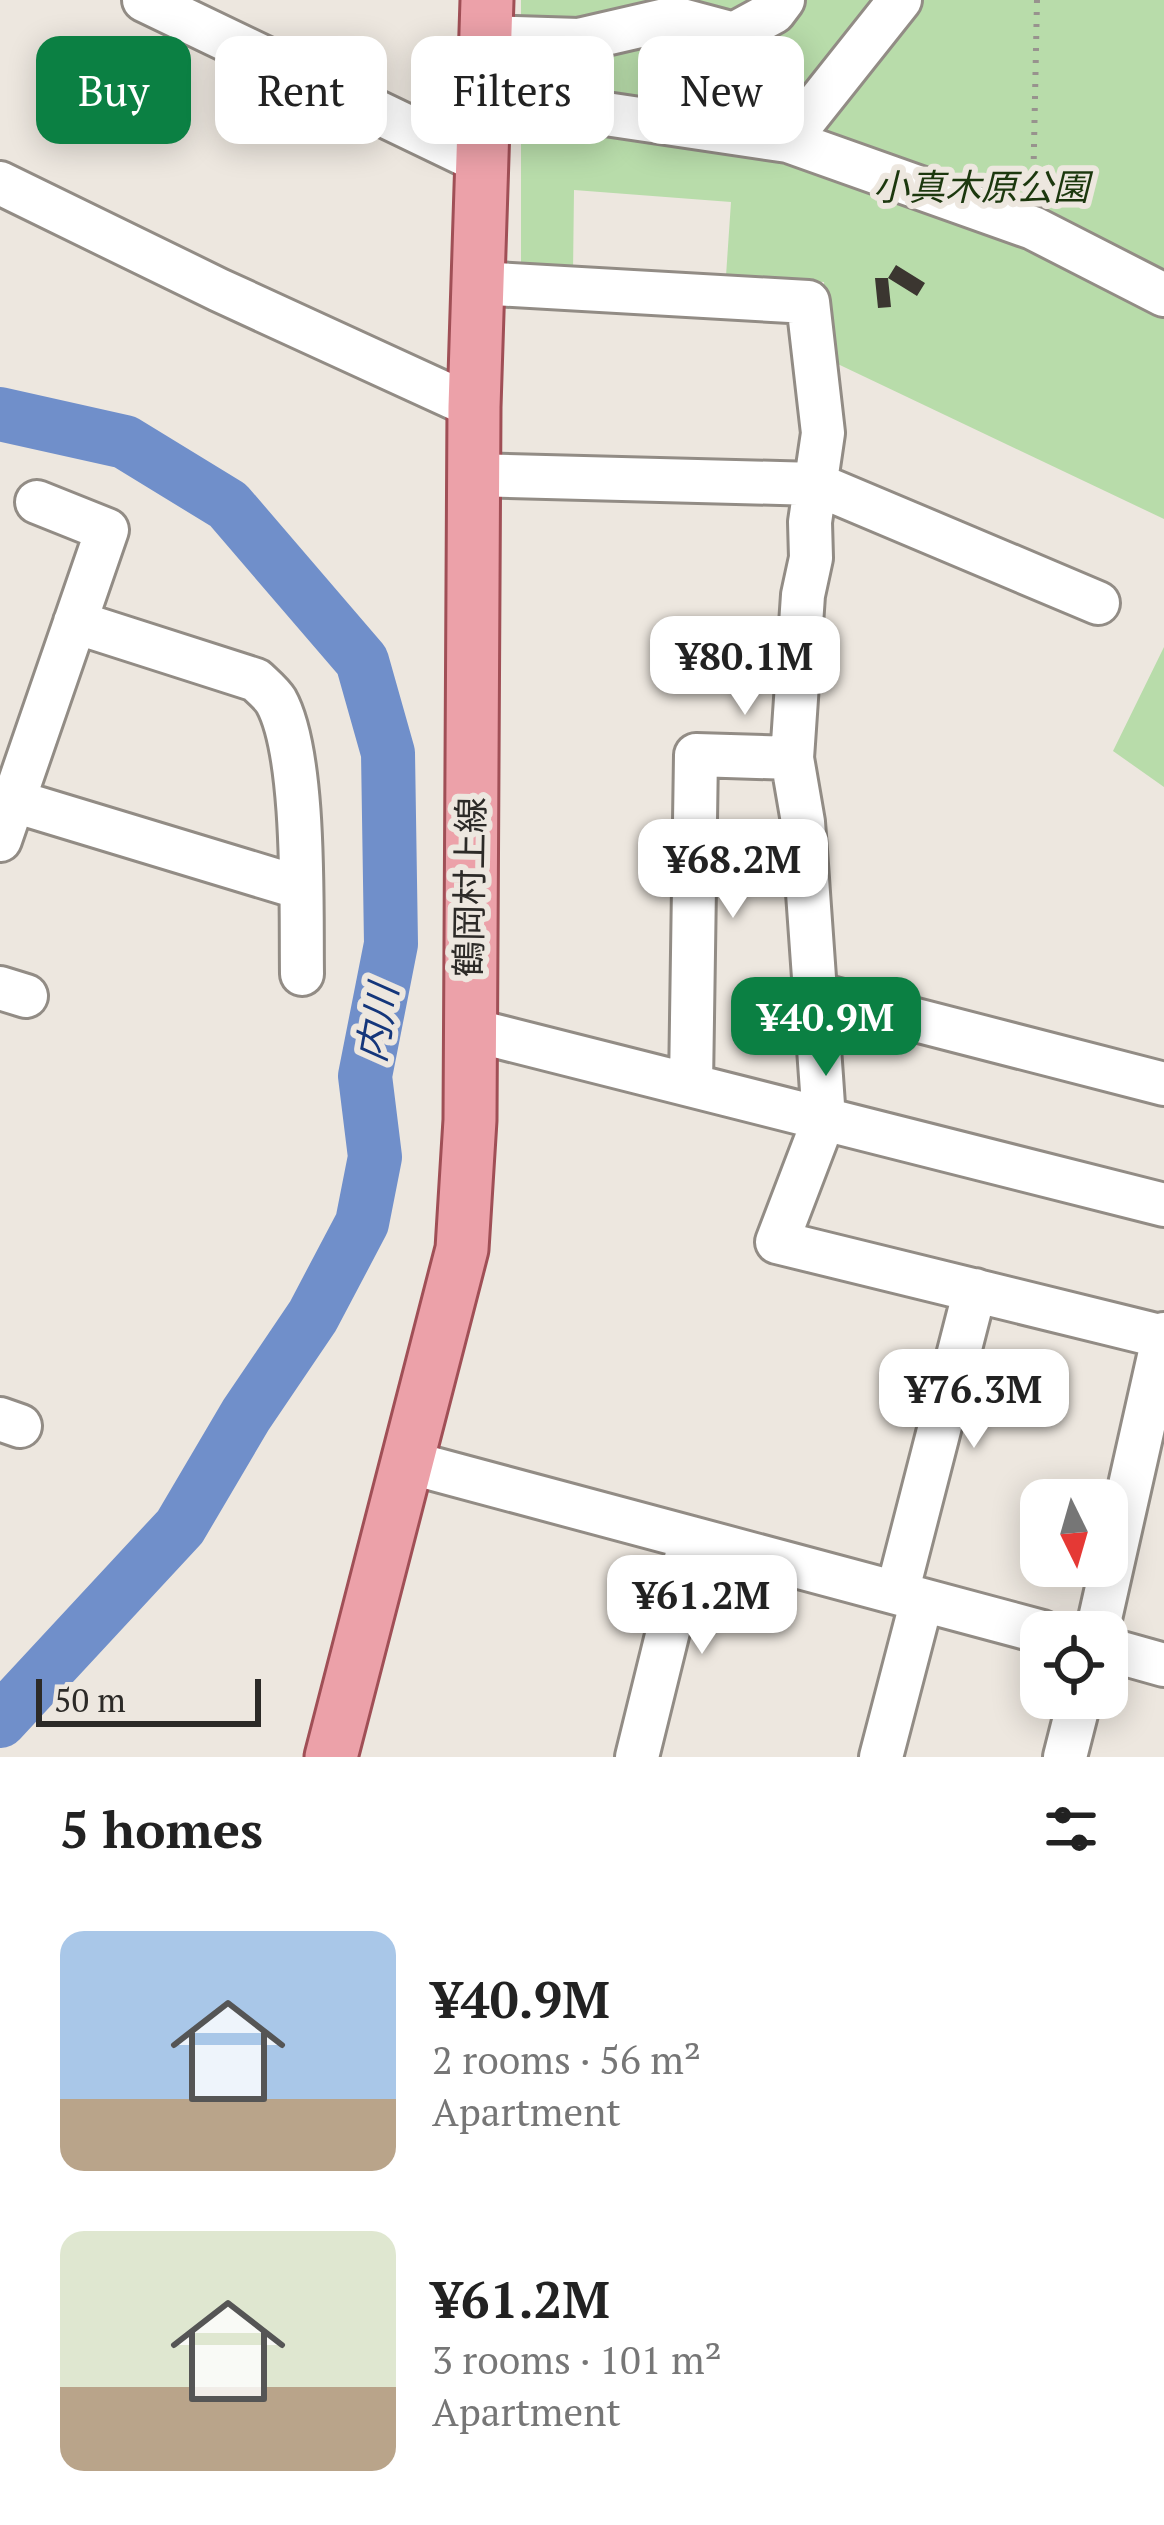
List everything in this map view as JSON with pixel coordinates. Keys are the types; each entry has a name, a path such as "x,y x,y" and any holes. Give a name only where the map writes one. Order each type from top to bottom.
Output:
{"main road":[{"name":"鶴岡村上線","path":"331,1757 462,1249 470,1120 474,407 487,18"}],"street":[{"path":"144,0 481,162"},
{"path":"582,36 612,0"},
{"path":"596,36 674,18 734,34 774,13 783,0"},
{"path":"804,121 900,0"},
{"path":"487,18 562,36"},
{"path":"796,144 1033,228 1164,296"},
{"path":"0,183 474,407"},
{"path":"477,283 808,302 823,433 792,758 803,822 824,1119 777,1242 1164,1336 1102,1611"},
{"path":"473,476 816,484 1097,603"},
{"path":"37,502 107,530 7,821 301,888"},
{"path":"75,622 256,680 276,701 289,746 300,836 302,974"},
{"path":"692,1085 697,755 792,758"},
{"path":"815,994 1164,1084"},
{"path":"468,1029 1164,1205"},
{"path":"881,1757 909,1596 975,1290"},
{"path":"404,1462 1020,1626"},
{"path":"637,1757 691,1538"},
{"path":"1128,1655 1164,1664"},
{"path":"1065,1757 1075,1719"}],"path":[{"path":"1033,228 1037,0"}],"green space":[{"name":"小真木原公園","path":"521,0 1164,0 1164,519 823,357 824,282 726,276 731,202 574,190 573,273 521,272 521,144 614,144 614,36 521,36"},
{"path":"1164,647 1164,787 1113,751"}],"building":[{"path":"896,265 925,283 917,296 888,278"},
{"path":"875,278 888,278 891,307 878,308"}],"waterway":[{"name":"内川","path":"0,414 125,442 228,505 362,661 388,753 391,944 365,1076 375,1157 362,1223 313,1316 246,1415 180,1527 0,1721"}]}
